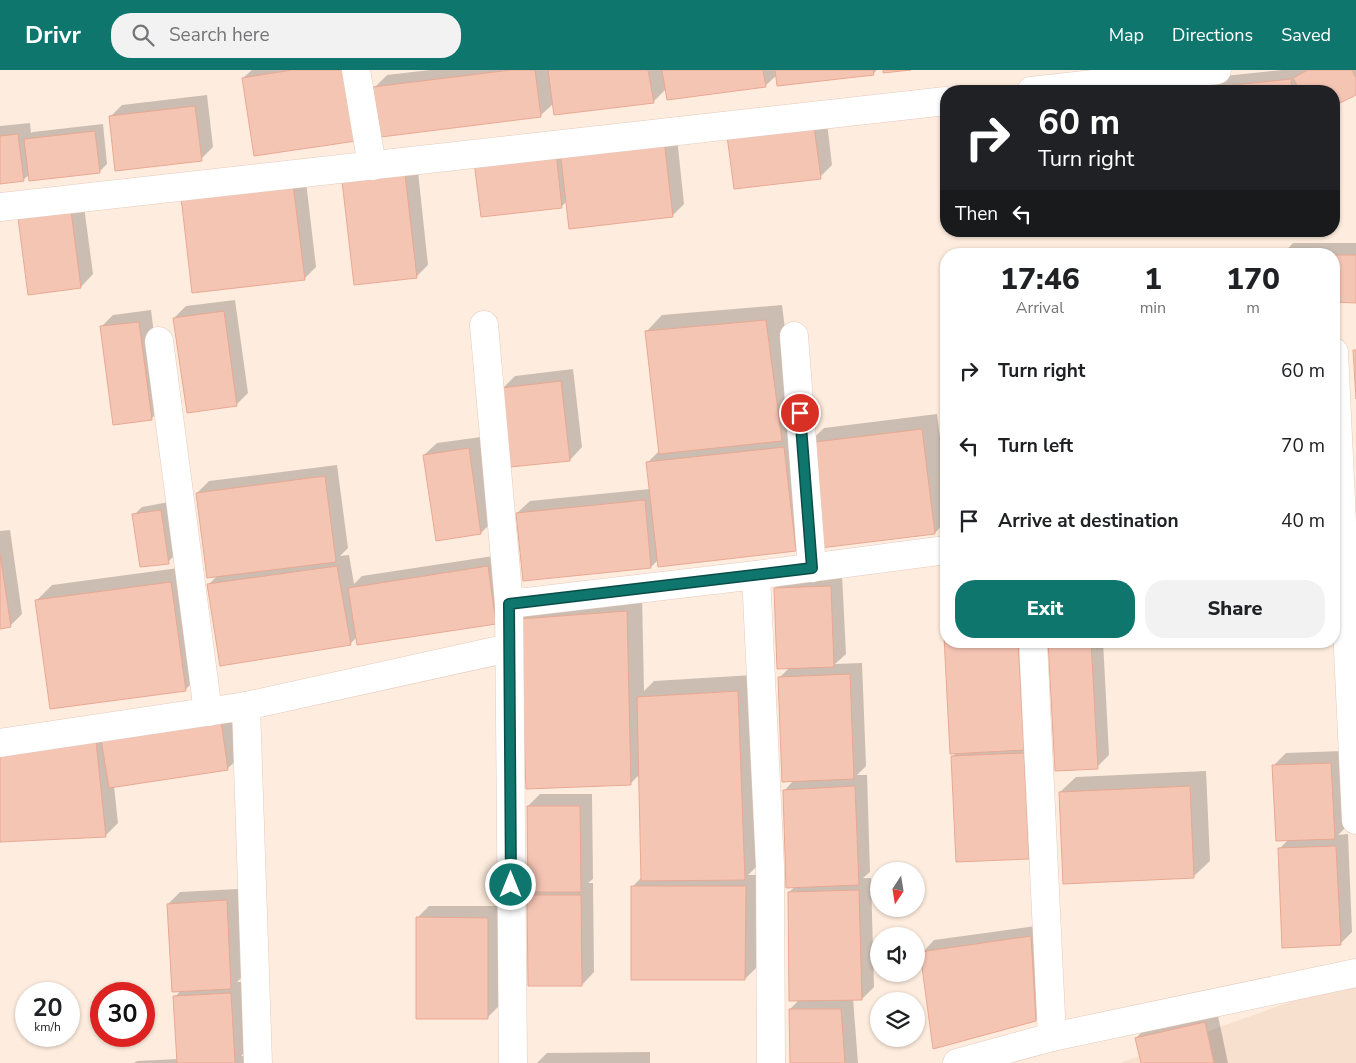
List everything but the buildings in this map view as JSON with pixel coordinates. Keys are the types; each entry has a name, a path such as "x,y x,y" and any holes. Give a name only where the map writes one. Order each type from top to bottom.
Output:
{"street":[{"path":"356,70 372,166"},
{"path":"1084,85 1217,70"},
{"path":"0,207 940,102"},
{"path":"484,325 509,604 513,1063"},
{"path":"794,336 812,568"},
{"path":"159,341 208,712"},
{"path":"1340,523 1352,670 1356,820"},
{"path":"509,604 940,551"},
{"path":"756,575 770,866 771,1063"},
{"path":"0,743 246,706 509,648"},
{"path":"1033,648 1052,1037"},
{"path":"246,706 258,1063"},
{"path":"957,1063 1052,1037 1356,973"}],"shaded area":[{"path":"1356,978 1356,1063 1120,1063"}],"route":[{"path":"511,885 509,604 812,568 800,413"}]}
